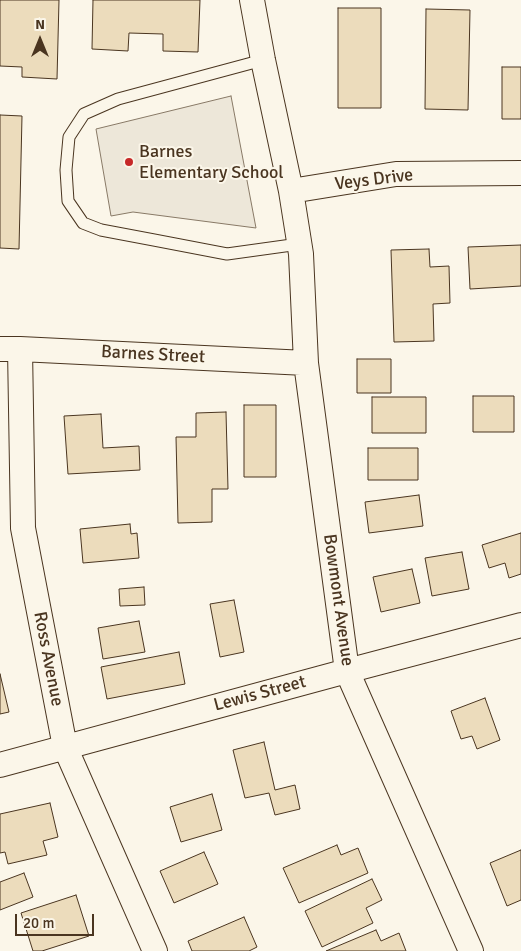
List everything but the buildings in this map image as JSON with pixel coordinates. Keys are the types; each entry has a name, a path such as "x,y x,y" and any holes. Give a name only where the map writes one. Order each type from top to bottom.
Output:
{"street":[{"path":"252,0 291,191 300,249"},
{"name":"Veys Drive","path":"291,191 396,174 521,174"},
{"name":"Bowmont Avenue","path":"300,249 306,362 347,671 472,951"},
{"name":"Barnes Street","path":"10,349 306,362"},
{"name":"Ross Avenue","path":"10,349 23,528 65,747 155,951"},
{"name":"Lewis Street","path":"0,765 521,625"}],"lane":[{"path":"263,60 118,99 84,114 69,137 66,170 68,201 83,223 101,230 227,254 300,249"}],"shaded area":[{"path":"231,96 256,228 133,212 111,216 96,129"}],"place":[{"name":"Barnes Elementary School","path":"129,162"}]}
